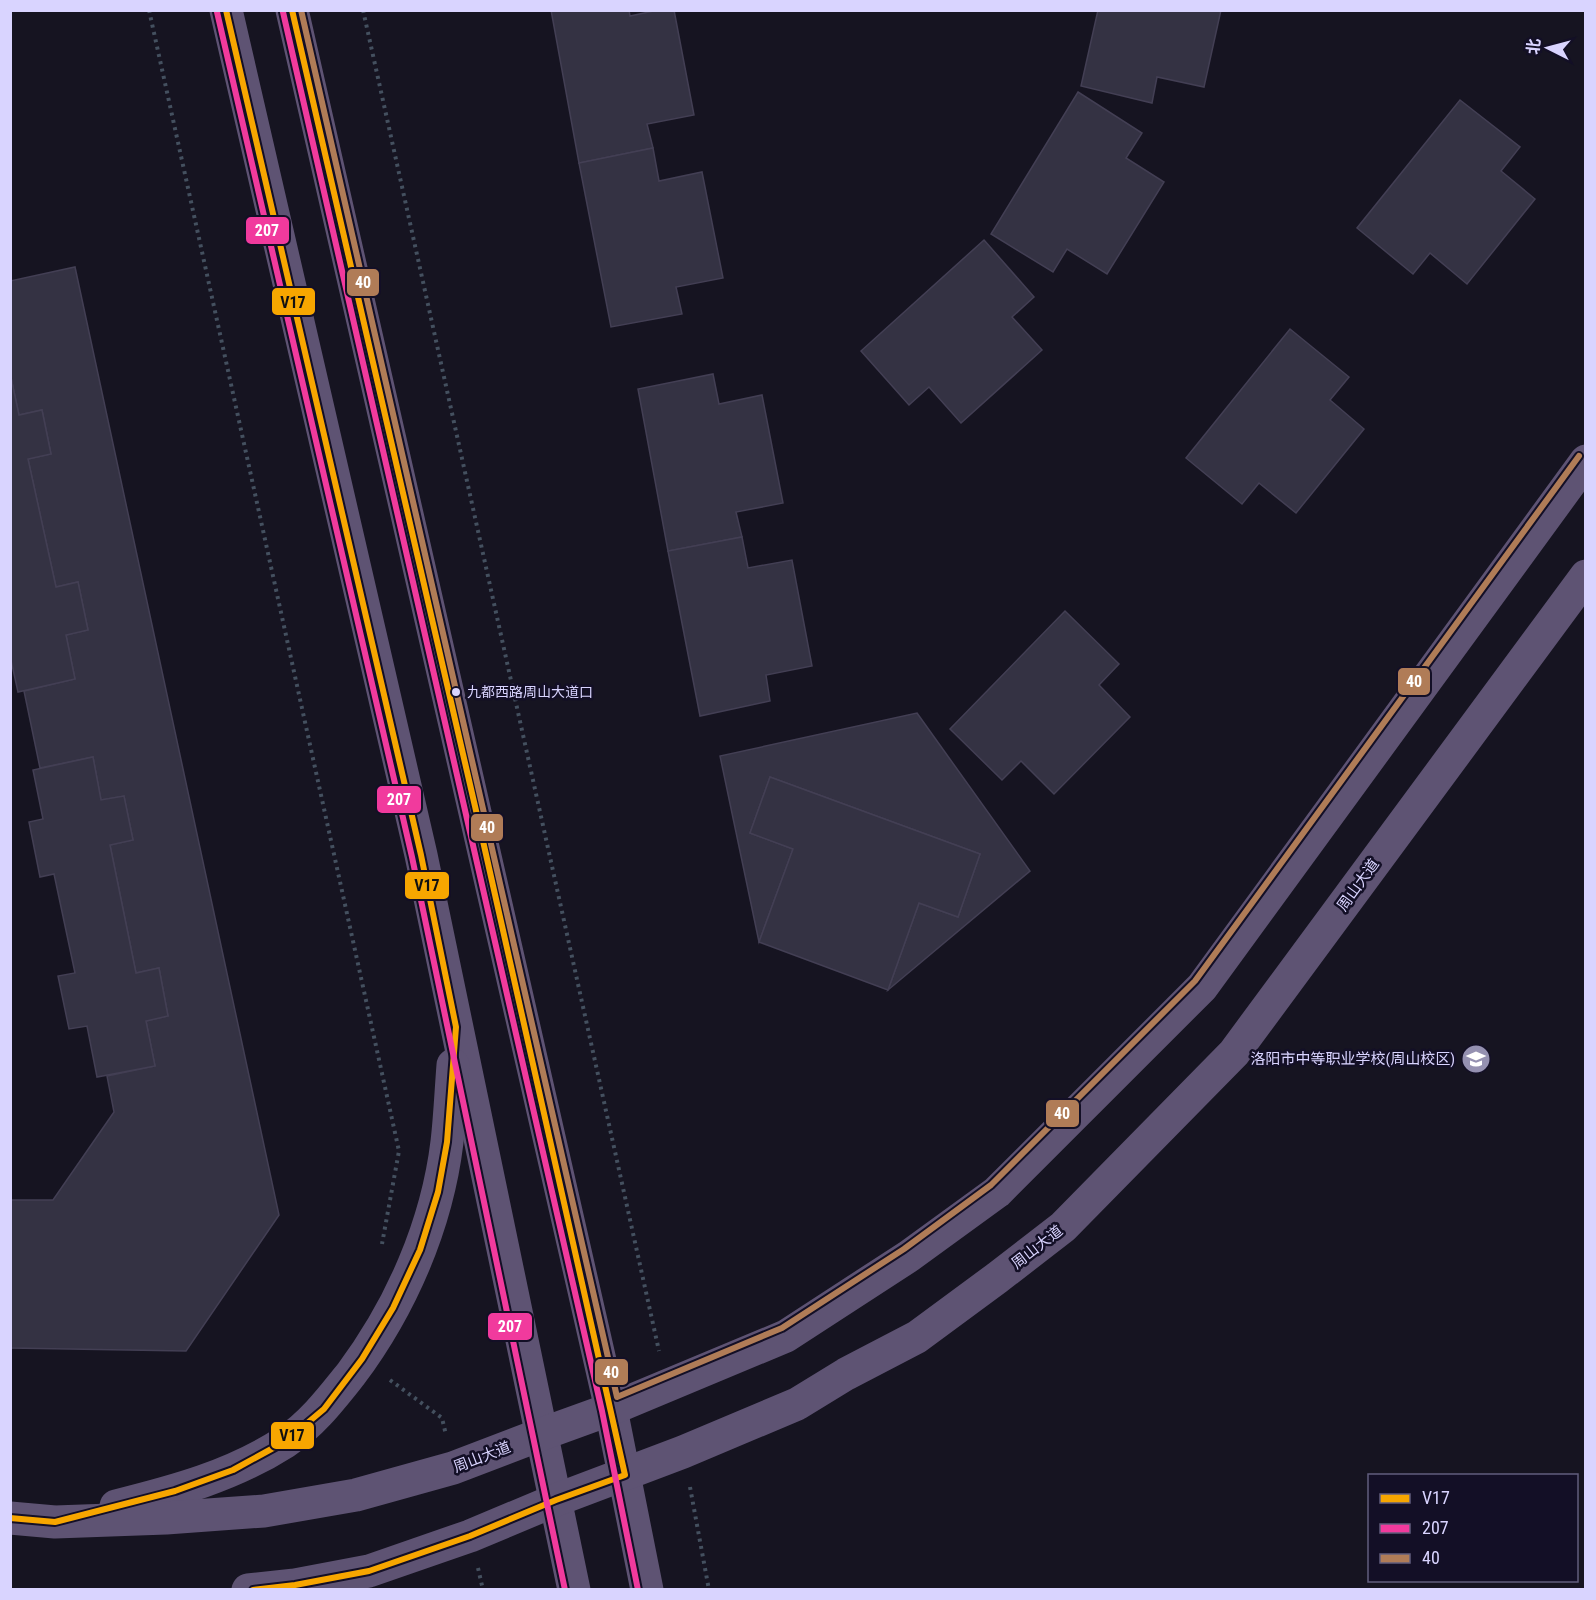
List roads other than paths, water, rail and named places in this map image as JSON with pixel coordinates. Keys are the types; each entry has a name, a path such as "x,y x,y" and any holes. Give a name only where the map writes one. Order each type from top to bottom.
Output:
{"main road":[{"path":"226,10 421,855 574,1590"},
{"path":"292,10 611,1409 647,1590"},
{"name":"周山大道","path":"10,1518 55,1521 166,1518 264,1511 356,1495 453,1468 611,1409 786,1336 909,1256 997,1192 1203,987 1586,461"},
{"name":"周山大道","path":"248,1590 295,1585 369,1571 470,1536 556,1500 683,1452 796,1404 846,1374 916,1337 1063,1227 1234,1053 1586,576"},
{"path":"55,1521 175,1491 233,1470 286,1441 324,1409 362,1359 393,1308 420,1250 438,1192 447,1142 456,1027"}],"place":[{"name":"九都西路周山大道口","path":"456,692"},
{"name":"洛阳市中等职业学校(周山校区)","path":"1476,1059"}]}
